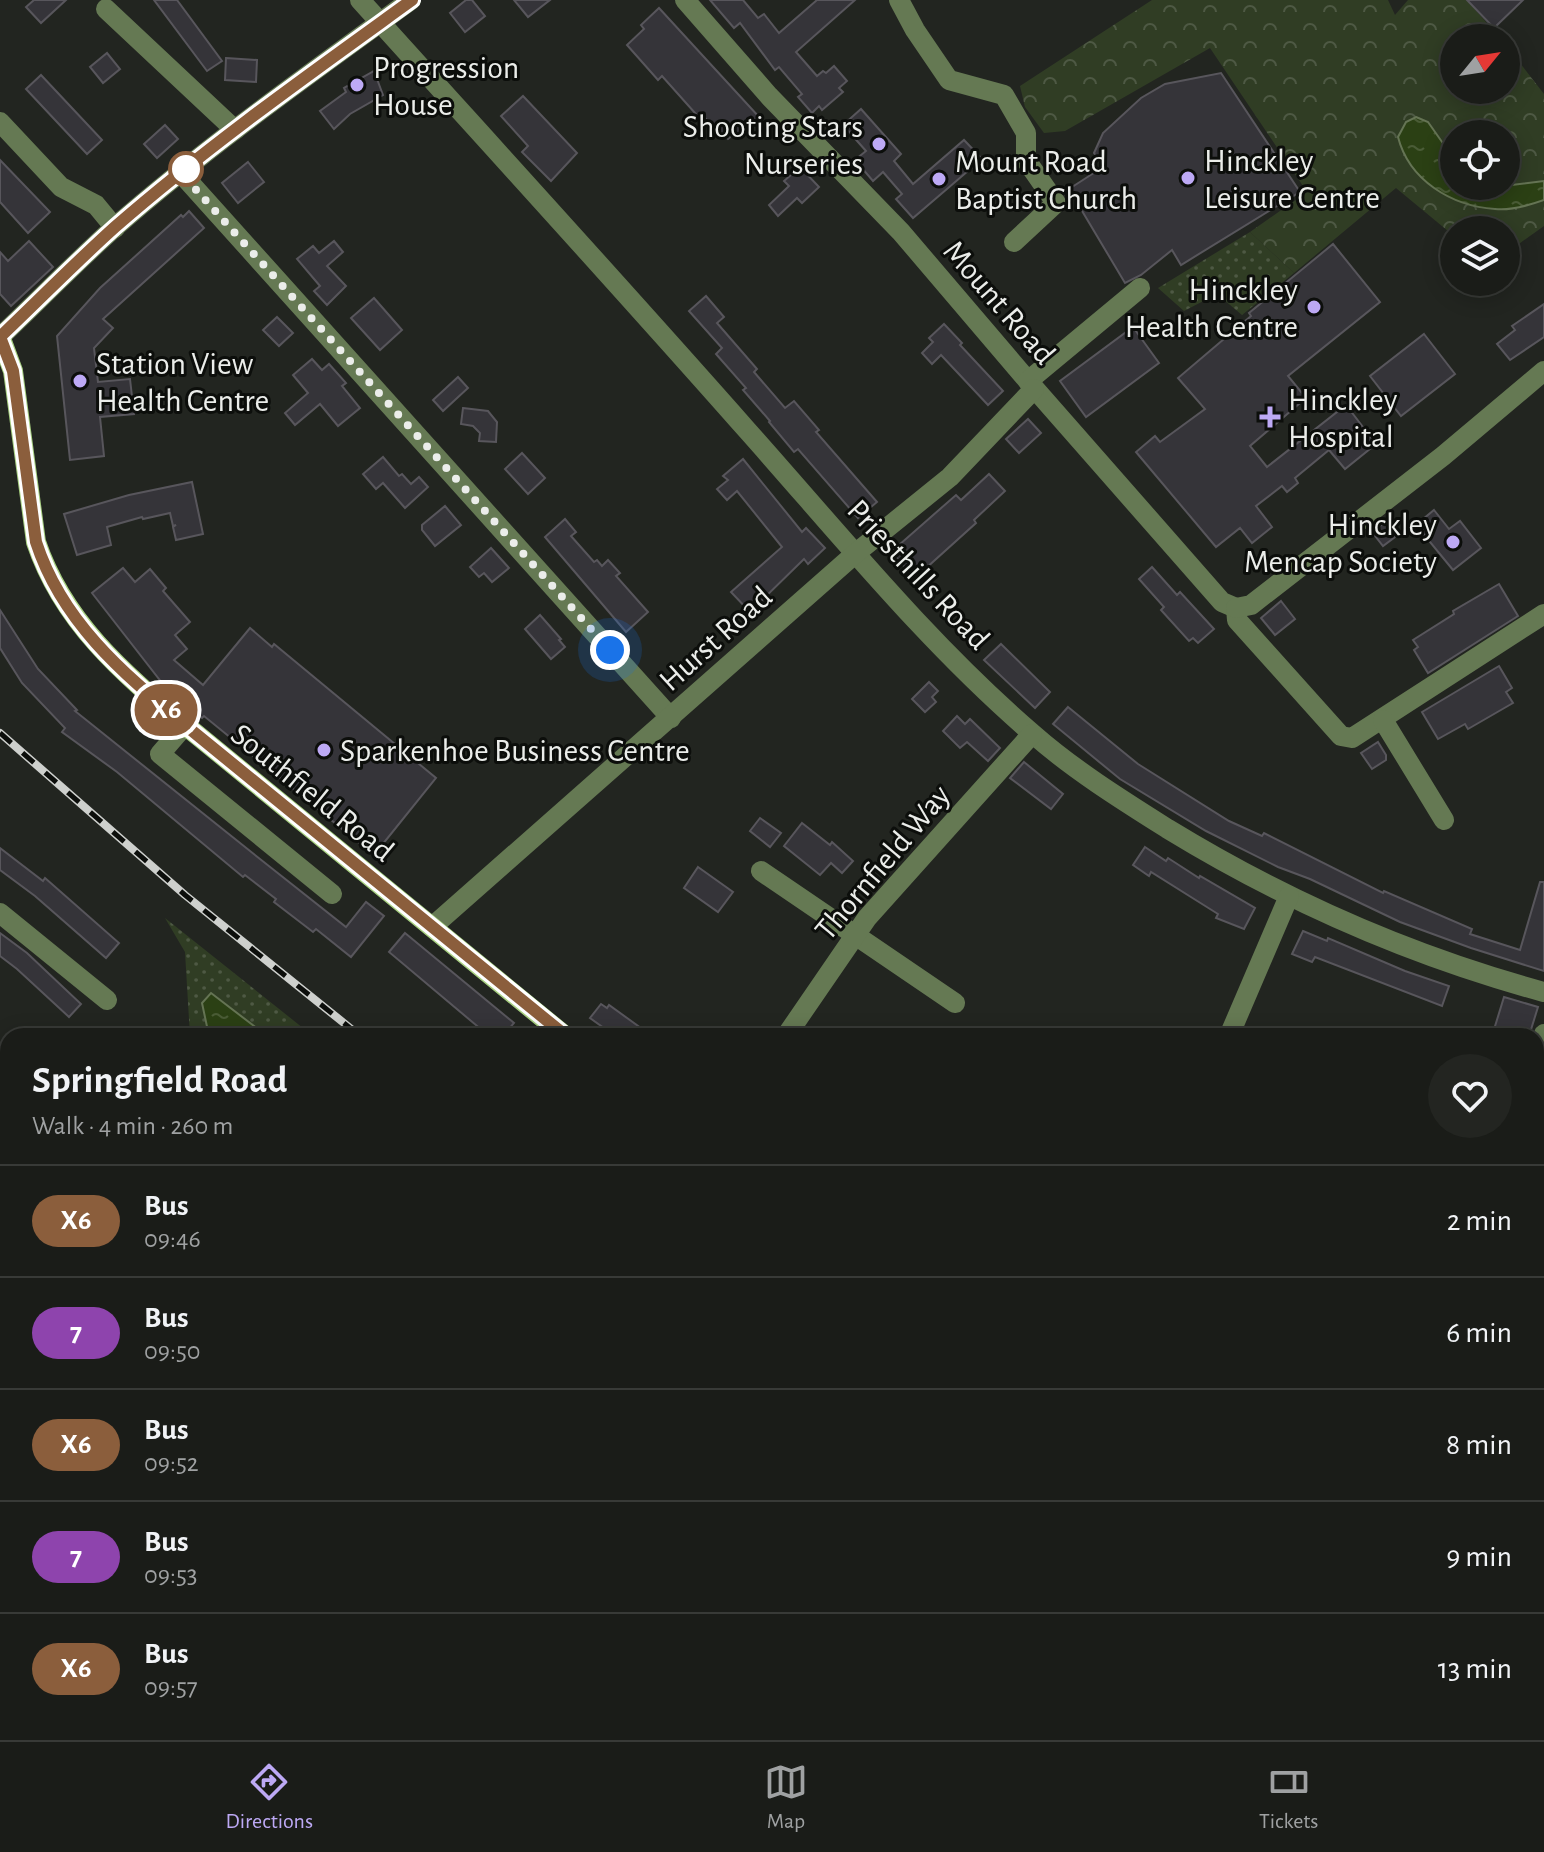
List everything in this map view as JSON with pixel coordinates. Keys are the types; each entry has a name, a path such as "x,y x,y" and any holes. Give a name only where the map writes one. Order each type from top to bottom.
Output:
{"main road":[{"name":"Southfield Road","path":"0,336 13,371 33,529 49,577 95,644 185,725 555,1028"}],"street":[{"name":"Priesthills Road","path":"360,0 620,286 856,553 946,651 1032,734 1141,813 1289,896 1410,950 1544,992"},
{"path":"0,336 115,228 181,173 411,0"},
{"name":"Mount Road","path":"685,0 769,96 901,232 1222,602 1236,608"},
{"path":"899,0 949,80 1004,95 1026,133 1026,160 1056,203 1014,242"},
{"path":"106,9 235,130"},
{"path":"0,122 61,187 96,205 115,228"},
{"path":"181,173 671,718"},
{"name":"Hurst Road","path":"432,927 856,553 950,477 1031,385 1140,288"},
{"path":"1544,371 1535,391 1443,456 1251,605 1236,608 1237,620 1341,736 1352,738 1544,614"},
{"path":"1383,720 1444,820"},
{"path":"185,725 160,754 332,894"},
{"name":"Thornfield Way","path":"791,1028 855,933 1032,734"},
{"path":"761,871 955,1003"},
{"path":"1232,1028 1289,896"},
{"path":"0,913 107,1000"}],"green space":[{"path":"1152,0 1388,0 1395,15 1408,0 1476,0 1471,5 1488,24 1440,24 1440,104 1520,104 1520,63 1544,94 1544,226 1520,243 1520,216 1440,216 1440,224 1396,188 1294,273 1250,232 1307,192 1210,48 1065,131 1044,133 1025,107 1020,86"},
{"path":"1250,232 1294,273 1242,315 1217,294 1184,311 1158,288"},
{"path":"165,918 303,1028 190,1028 185,952"}],"water":[{"path":"1416,117 1428,122 1440,139 1440,191 1422,178 1404,152 1398,137 1406,122"},
{"path":"1544,181 1544,200 1527,206 1495,209 1457,200 1520,200 1520,184"},
{"path":"211,993 257,1028 207,1028 202,1003"}],"building":[{"path":"34,0 66,0 41,23 26,7"},
{"path":"154,0 177,0 222,61 207,71"},
{"path":"466,0 472,0 485,16 465,32 450,13"},
{"path":"514,0 550,0 528,17"},
{"path":"710,0 743,0 758,18 764,14 779,33 817,0 855,0 796,52 817,76 834,66 847,81 839,88 843,92 822,110 819,106 812,113 798,97 802,94 779,67 775,70 740,23 734,28"},
{"path":"1467,0 1523,0 1498,24 1490,24"},
{"path":"659,8 760,118 740,138 735,133 728,139 706,119 703,122 662,76 658,80 627,45 644,29 641,25"},
{"path":"107,53 120,69 103,83 90,67"},
{"path":"226,58 257,60 256,82 225,80"},
{"path":"374,71 383,95 350,114 334,129 320,111 346,92 344,88"},
{"name":"Hinckley Leisure Centre","path":"1221,73 1300,192 1181,265 1172,250 1141,275 1125,283 1069,189 1103,167 1094,153 1103,133 1141,98 1165,84"},
{"path":"41,75 102,140 87,154 26,89"},
{"path":"523,96 577,153 551,181 522,152 528,146 501,116"},
{"path":"861,109 901,154 894,161 913,184 964,140 982,159 913,218 896,199 902,194 883,172 873,181 855,160 866,151 843,125"},
{"path":"165,125 178,139 157,158 144,144"},
{"path":"0,160 50,212 28,233 0,202"},
{"path":"248,162 264,182 238,203 222,183"},
{"path":"800,167 819,187 802,203 797,198 778,216 769,205 789,186 784,181"},
{"name":"Station View Health Centre","path":"189,211 204,228 103,319 113,328 94,348 98,382 130,379 134,414 100,417 104,456 70,460 57,336 100,288"},
{"path":"29,241 53,267 11,306 0,294 0,252 8,261"},
{"path":"334,241 343,252 327,266 346,286 327,305 314,291 320,286 297,259 313,246 319,253"},
{"path":"1333,244 1380,302 1288,376 1306,398 1250,446 1267,467 1346,405 1376,444 1345,469 1329,450 1295,478 1298,483 1287,492 1282,486 1256,506 1272,527 1252,543 1240,528 1216,547 1136,452 1155,436 1160,442 1205,409 1178,378 1251,316 1249,313"},
{"path":"706,296 724,317 717,323 757,369 754,372 785,408 794,401 819,430 816,432 877,502 858,518 798,449 794,452 716,354 722,348 689,311"},
{"path":"374,298 402,330 380,350 351,318"},
{"path":"1544,304 1544,337 1510,360 1497,344 1515,330 1512,326"},
{"path":"277,317 293,333 279,346 263,330"},
{"path":"944,324 1003,391 988,405 941,355 932,364 922,353 933,342 929,338"},
{"path":"1133,327 1159,363 1086,417 1060,381"},
{"path":"1424,334 1455,374 1401,416 1370,376"},
{"path":"312,359 322,370 329,364 346,383 342,386 360,408 338,426 320,404 295,425 285,413 308,393 293,375"},
{"path":"458,377 468,388 443,411 433,400"},
{"path":"463,408 488,411 497,422 496,442 479,441 480,433 473,426 461,424"},
{"path":"1028,419 1041,433 1019,453 1006,439"},
{"path":"522,453 545,478 528,494 505,469"},
{"path":"383,457 399,476 402,474 411,484 419,477 428,487 405,508 383,483 376,489 363,474"},
{"path":"743,459 802,532 806,528 825,548 808,564 804,559 750,612 731,592 782,547 737,491 727,500 717,489 728,480 723,476"},
{"path":"989,474 1005,491 974,520 976,523 915,578 891,552 956,495 961,500"},
{"path":"192,482 203,534 176,540 173,527 176,525 173,526 170,513 142,517 107,527 111,545 77,555 64,514 129,495"},
{"path":"445,506 461,525 435,546 422,530 422,525"},
{"name":"Hinckley Mencap Society","path":"1434,510 1449,529 1460,521 1481,548 1453,570 1416,525"},
{"path":"565,519 576,532 571,536 594,562 597,560 602,566 608,560 620,573 616,576 648,612 626,632 545,537"},
{"path":"1388,520 1399,534 1383,546 1372,532"},
{"path":"491,548 509,568 492,582 484,573 479,577 470,567"},
{"path":"1152,567 1214,629 1198,643 1193,638 1189,641 1139,579"},
{"name":"Sparkenhoe Business Centre","path":"123,568 135,582 150,569 166,588 163,591 190,622 175,635 187,649 174,660 203,685 250,628 272,647 274,644 436,778 374,855 166,688 92,593"},
{"path":"1499,584 1518,616 1428,673 1414,650 1418,647 1413,640 1454,614 1453,611"},
{"path":"1281,601 1295,619 1275,635 1261,618"},
{"path":"0,610 38,669 75,711 260,859 346,927 366,902 384,916 351,957 316,929 313,932 274,902 276,899 245,875 243,877 117,772 62,732 65,728 22,683 0,648"},
{"path":"540,615 565,647 551,659 525,629"},
{"path":"1001,644 1050,692 1035,708 984,660"},
{"path":"1499,666 1512,688 1506,692 1513,703 1468,729 1465,724 1438,739 1422,712"},
{"path":"929,682 938,691 932,697 936,702 925,712 912,699"},
{"path":"1068,707 1138,764 1229,821 1262,836 1264,833 1383,893 1472,929 1470,934 1520,950 1540,882 1544,882 1544,971 1400,922 1206,831 1120,779 1053,724"},
{"path":"957,716 965,724 970,719 1000,748 988,761 967,742 960,748 943,731"},
{"path":"1378,742 1386,760 1372,769 1361,753"},
{"path":"1024,762 1063,794 1051,809 1010,778"},
{"path":"760,818 781,833 770,847 750,831"},
{"path":"802,823 830,845 832,842 853,861 842,873 831,863 820,875 784,846"},
{"path":"1145,847 1255,908 1244,929 1216,918 1218,914 1151,872 1149,876 1133,865"},
{"path":"0,848 43,881 45,878 119,943 106,958 0,870"},
{"path":"698,867 733,892 718,912 684,888"},
{"path":"1303,931 1449,986 1442,1006 1315,957 1312,962 1292,954"},
{"path":"0,933 27,953 81,1004 69,1017 0,956"},
{"path":"405,933 514,1023 510,1028 479,1028 389,952"},
{"path":"1504,997 1538,1007 1531,1028 1494,1028"},
{"path":"601,1004 607,1008 609,1005 641,1028 604,1028 590,1018"}],"railway":[{"path":"0,733 185,895 350,1028"}],"bus line":[{"name":"X6","path":"412,0 181,173 115,228 0,337 13,371 36,542 44,566 62,600 89,638 185,725 556,1028"}],"place":[{"name":"Progression House","path":"357,85"},
{"name":"Shooting Stars Nurseries","path":"879,144"},
{"name":"Hinckley Leisure Centre","path":"1188,178"},
{"name":"Mount Road Baptist Church","path":"939,179"},
{"name":"Hinckley Health Centre","path":"1314,307"},
{"name":"Station View Health Centre","path":"80,381"},
{"name":"Hinckley Hospital","path":"1270,417"},
{"name":"Hinckley Mencap Society","path":"1453,542"},
{"name":"Sparkenhoe Business Centre","path":"324,750"}],"route":[{"path":"186,169 181,173 610,650"}]}
